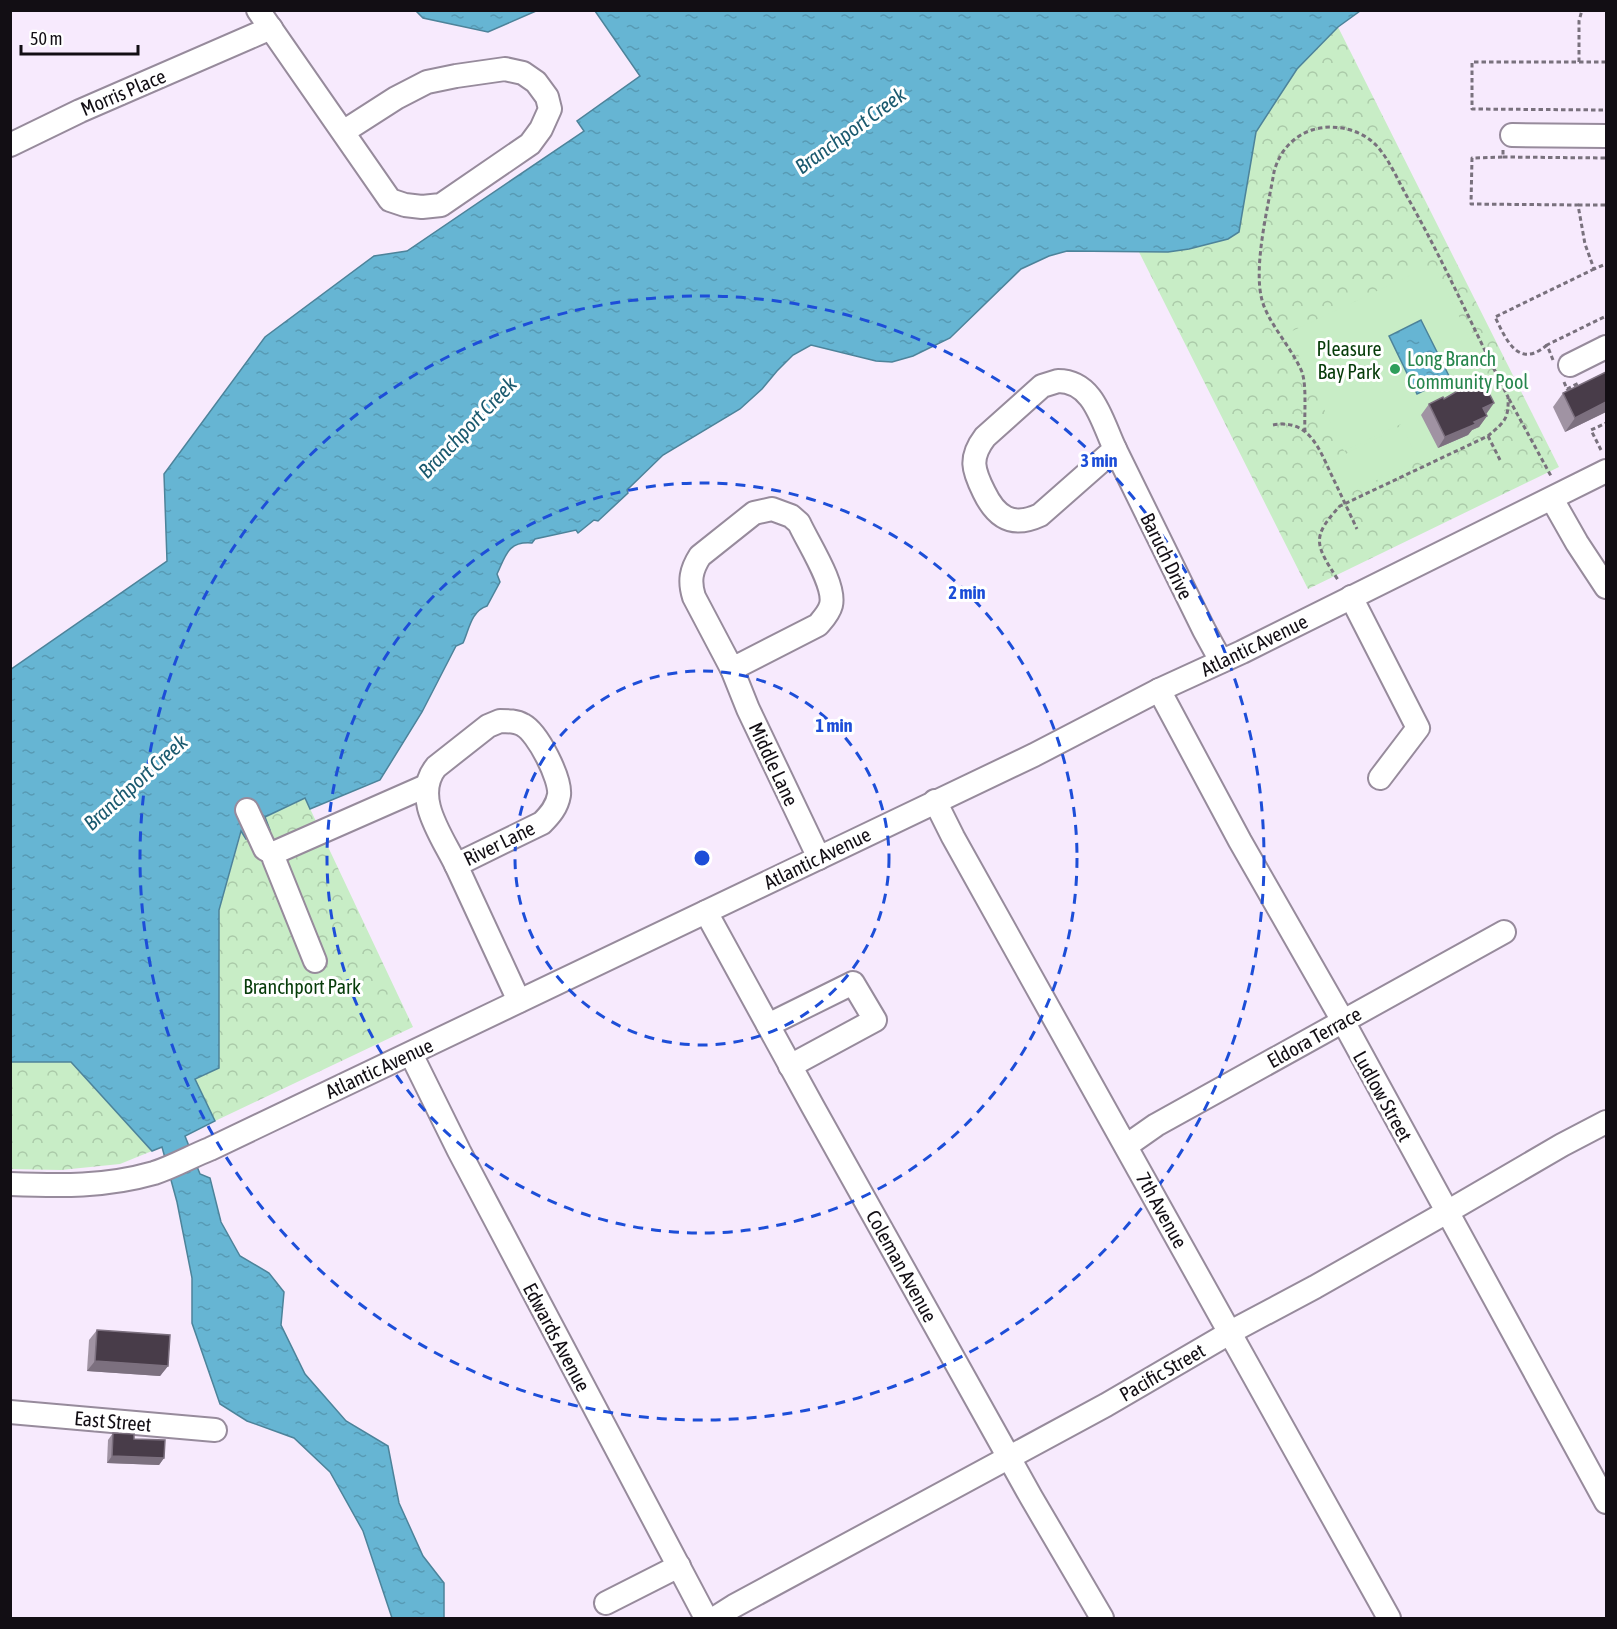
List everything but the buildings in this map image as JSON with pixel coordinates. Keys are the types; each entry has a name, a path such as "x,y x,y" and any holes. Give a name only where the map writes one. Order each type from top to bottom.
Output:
{"street":[{"path":"265,19 320,98 343,132 390,200 405,205 422,207 441,205 530,144 541,129 550,110 547,97 536,82 523,73 505,69 427,82 396,98 343,132"},
{"name":"Morris Place","path":"11,142 80,111 265,19"},
{"path":"1506,134 1606,136"},
{"path":"1570,365 1606,346"},
{"name":"Baruch Drive","path":"1115,450 1040,515 1030,520 1011,520 996,511 975,475 975,456 978,445 985,437 1042,386 1058,381 1074,383 1091,396 1115,450 1221,661"},
{"name":"Atlantic Avenue","path":"10,1184 74,1186 122,1181 161,1170 196,1155 1034,755 1159,690 1221,661 1344,589 1552,500 1604,460"},
{"path":"1552,500 1606,587"},
{"name":"Middle Lane","path":"732,669 818,625 831,605 830,586 799,523 782,511 772,509 754,513 700,556 694,566 691,587 732,669 748,709 819,858"},
{"path":"1344,589 1418,728 1380,778"},
{"name":"Ludlow Street","path":"1159,690 1240,841 1342,1021 1606,1502"},
{"name":"River Lane","path":"456,865 542,823 556,806 559,784 536,736 524,726 511,721 500,721 488,726 436,767 430,774 426,786 427,805 519,1001"},
{"path":"274,854 426,786"},
{"name":"7th Avenue","path":"935,801 958,847 1389,1618"},
{"path":"247,810 265,849 274,854"},
{"path":"274,854 315,961"},
{"name":"Coleman Avenue","path":"706,912 790,1066 1102,1618"},
{"name":"Eldora Terrace","path":"1126,1146 1156,1125 1504,932"},
{"path":"768,1025 853,982 875,1020 790,1066"},
{"name":"Edwards Avenue","path":"411,1054 465,1162 706,1618"},
{"name":"Pacific Street","path":"715,1618 1106,1405 1229,1333 1606,1122"},
{"name":"East Street","path":"10,1412 214,1430"},
{"path":"606,1603 679,1566"}],"path":[{"path":"1579,62 1579,21 1582,10"},
{"path":"1606,62 1472,62 1472,109 1606,110"},
{"path":"1503,109 1506,134 1503,157"},
{"path":"1305,432 1303,377 1291,350 1264,306 1258,274 1276,165 1295,138 1319,128 1332,127 1358,133 1376,145 1383,153 1431,240 1508,398 1551,476"},
{"path":"1606,158 1472,158 1471,204 1606,205"},
{"path":"1578,205 1584,244 1594,269"},
{"path":"1547,345 1542,350 1529,354 1517,351 1508,344 1496,317 1606,264"},
{"path":"1344,589 1324,558 1319,538 1324,522 1345,502 1488,436 1506,420 1509,411 1508,398"},
{"path":"1604,460 1592,430 1606,423"},
{"path":"1274,424 1292,425 1305,432 1319,447 1358,529"},
{"path":"1488,436 1500,460"}],"green space":[{"name":"Pleasure Bay Park","path":"1338,27 1559,467 1308,589 1139,252 1189,249 1239,232 1256,132 1297,69"},
{"name":"Long Branch Community Pool","path":"1434,264 1509,421 1420,464 1401,424 1344,451 1288,333"},
{"path":"1399,427 1416,461 1342,497 1326,464"},
{"name":"Branchport Park","path":"305,798 413,1027 215,1121 194,1078 219,1067 219,910 242,830 246,839 269,830 264,818"},
{"path":"10,1062 71,1062 152,1151 120,1164 61,1170 11,1169"}],"water":[{"path":"416,11 536,11 488,32 423,18"},
{"name":"Branchport Creek","path":"595,11 1360,11 1338,27 1297,69 1256,132 1239,232 1228,239 1168,252 1067,251 1049,256 1021,269 950,338 913,356 892,362 876,361 811,345 793,355 740,409 663,455 598,521 594,520 578,533 576,530 535,539 532,543 518,544 509,551 497,574 500,582 487,606 474,616 463,643 456,646 422,712 380,780 310,809 305,798 265,817 270,830 246,839 241,831 219,910 219,1068 195,1079 215,1121 185,1136 200,1174 210,1178 221,1222 240,1256 269,1273 284,1292 281,1325 305,1374 346,1421 388,1446 399,1503 423,1556 444,1583 444,1618 392,1618 363,1531 330,1472 294,1438 247,1421 220,1404 192,1323 192,1278 177,1202 162,1147 152,1151 71,1062 11,1062 10,670 167,561 164,474 265,337 374,256 407,251 584,131 577,121 640,76"},
{"path":"1421,320 1450,378 1417,394 1389,336"}],"place":[{"name":"Long Branch Community Pool","path":"1395,369"}]}
